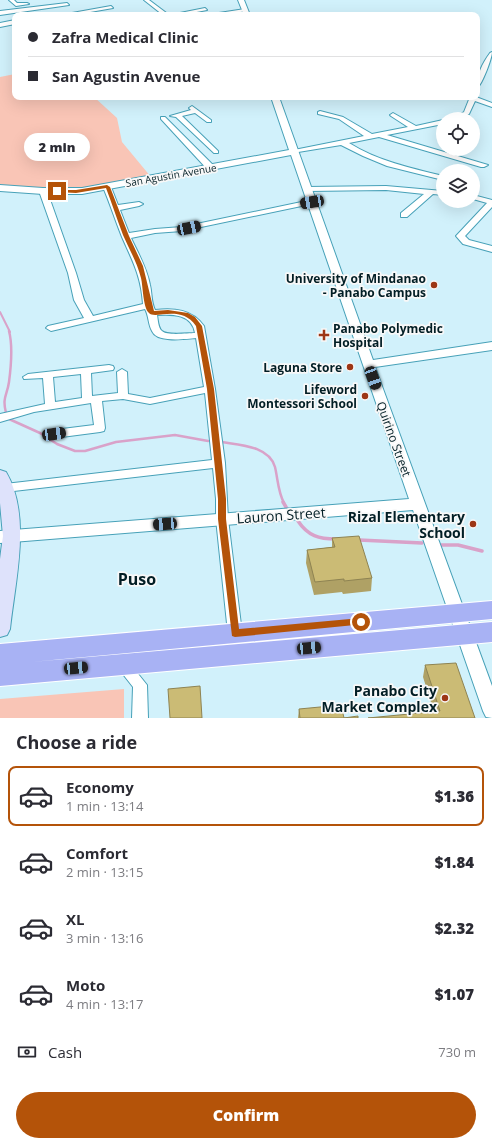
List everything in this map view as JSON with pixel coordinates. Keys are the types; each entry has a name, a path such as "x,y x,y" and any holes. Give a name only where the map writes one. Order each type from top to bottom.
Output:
{"highway":[{"path":"0,654 122,654 460,624 492,610"},
{"path":"0,675 235,633 460,624 492,632"}],"main road":[{"path":"0,629 6,536 12,522 10,504 2,482"}],"street":[{"path":"13,2 23,0"},
{"path":"13,2 59,0"},
{"path":"146,0 162,12"},
{"path":"241,0 246,12"},
{"path":"0,13 66,3 79,12 111,7"},
{"path":"46,12 73,8"},
{"path":"188,12 204,9"},
{"path":"0,18 12,16"},
{"path":"0,25 12,23"},
{"path":"480,78 484,67 492,54"},
{"name":"Quirino Street","path":"279,100 294,152 492,711"},
{"path":"467,112 472,100"},
{"path":"480,100 492,105"},
{"path":"209,121 194,110 163,118 211,168"},
{"path":"320,113 341,118 371,137"},
{"path":"177,115 216,152 199,156"},
{"path":"393,115 415,128"},
{"path":"294,152 436,124"},
{"path":"380,135 484,165"},
{"path":"342,142 371,158 436,177"},
{"name":"San Agustin Avenue","path":"0,188 43,191 76,191 107,187 294,152"},
{"path":"107,187 126,236 140,266 157,332 172,336 201,335"},
{"path":"307,189 386,188 436,192"},
{"path":"43,191 72,273 79,300 90,319"},
{"path":"404,215 431,192"},
{"path":"480,199 492,202 460,236 466,242 492,249"},
{"path":"126,236 155,231 182,229 312,202"},
{"path":"116,208 139,204"},
{"path":"51,328 90,319 150,309 186,314 193,318 197,323 201,335 210,389 219,464 222,519 235,633"},
{"path":"368,364 492,346"},
{"path":"28,377 109,368"},
{"path":"54,434 100,428 91,399 86,371"},
{"path":"122,372 123,396"},
{"path":"48,375 50,406"},
{"path":"0,418 50,406 91,399 123,396 150,401 210,389"},
{"path":"2,482 219,464"},
{"name":"Lauron Street","path":"6,536 418,504"},
{"path":"122,654 140,685 140,718"}],"shaded area":[{"path":"12,75 12,100 97,100 117,118 122,142 151,177 70,190 0,186 0,77"},
{"path":"124,689 124,718 0,718 0,699"}],"building":[{"path":"359,536 372,578 315,582 307,550 335,547 332,538"},
{"path":"456,663 475,718 368,718 440,711 425,665"},
{"path":"200,686 202,718 170,718 168,689"},
{"path":"341,705 344,718 300,718 299,709"},
{"path":"358,716 358,718 344,718"}],"waterway":[{"path":"0,312 10,332"},
{"path":"6,413 5,400 9,382 11,356 9,331"},
{"path":"9,419 40,433 57,444 75,451 85,451 116,442 175,435 208,441"},
{"path":"222,442 253,448 267,455 272,460 275,467 279,490 284,503"},
{"path":"283,502 286,507"},
{"path":"298,521 314,536 336,539"},
{"path":"359,540 422,543"},
{"path":"441,545 458,545 482,551"}],"place":[{"name":"University of Mindanao - Panabo Campus","path":"434,285"},
{"name":"Panabo Polymedic Hospital","path":"324,335"},
{"name":"Laguna Store","path":"350,367"},
{"name":"Lifeword Montessori School","path":"365,396"},
{"name":"Rizal Elementary School","path":"473,524"},
{"name":"Panabo City Market Complex","path":"445,698"}],"district":[{"name":"Puso","path":"137,579"}],"route":[{"path":"57,191 82,191 107,187 126,236 140,266 146,285 148,306 152,313 174,312 186,314 193,318 199,326 210,389 219,464 222,519 235,633 361,622"}]}
